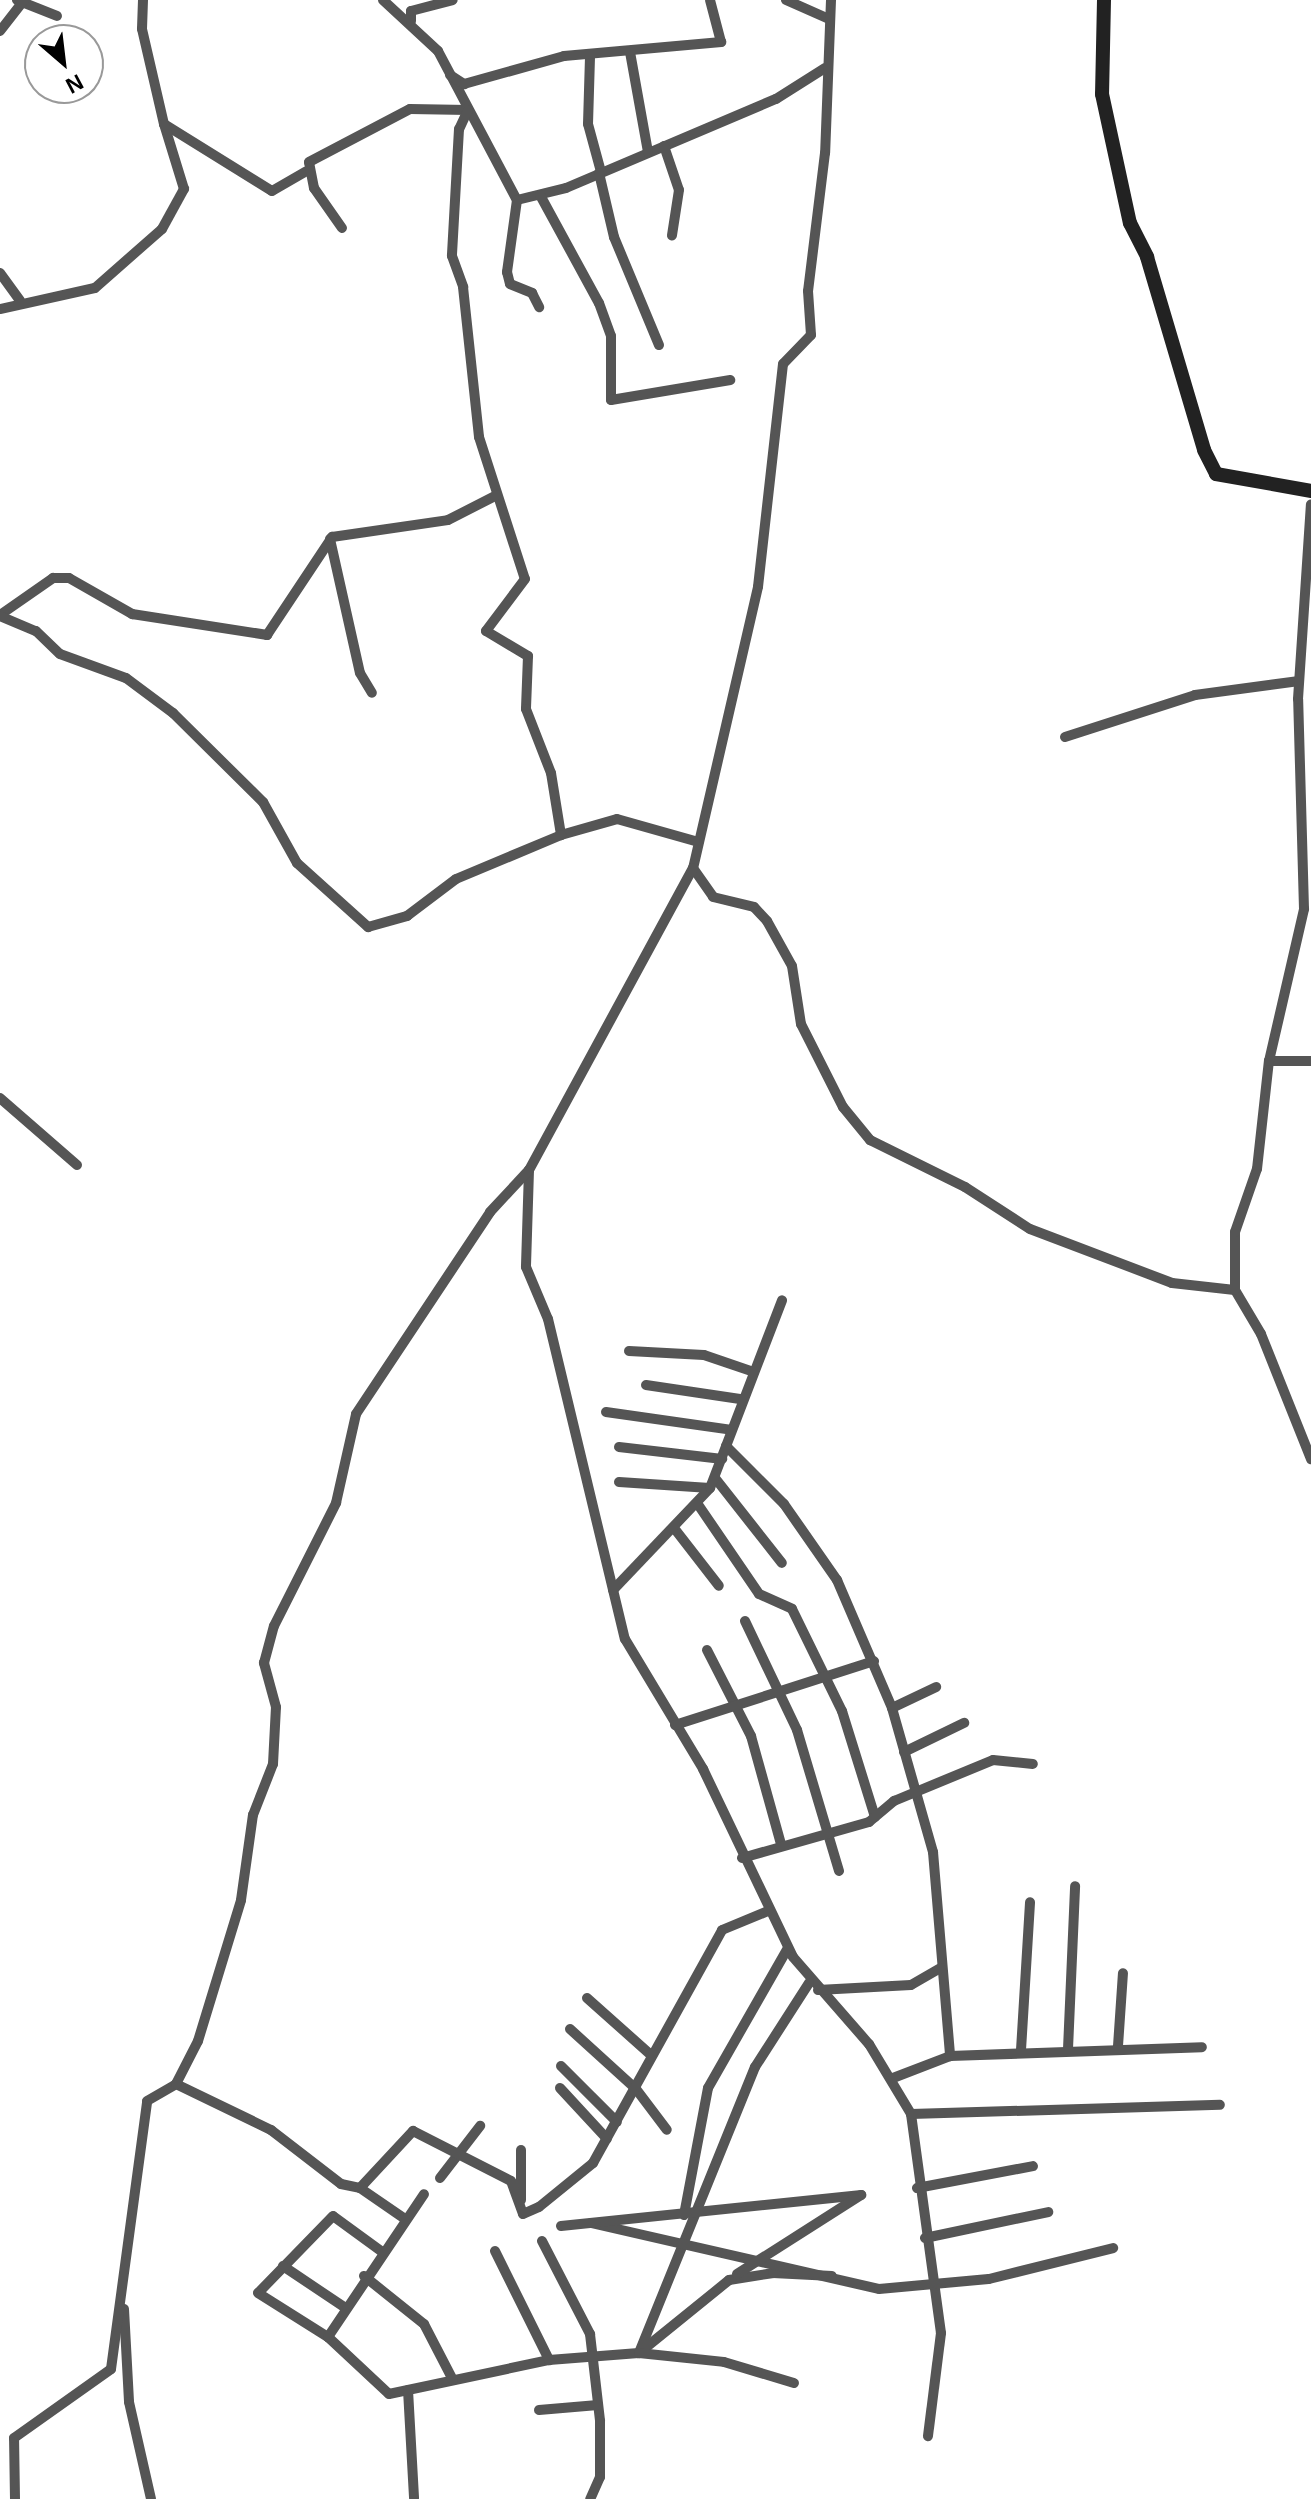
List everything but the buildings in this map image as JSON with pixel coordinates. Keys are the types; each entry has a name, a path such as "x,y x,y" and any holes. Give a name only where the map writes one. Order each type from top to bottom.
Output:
{"street":[{"path":"0,309 20,301 95,288 162,229 184,189 164,124 142,29 143,0"},
{"path":"383,0 412,11 453,0"},
{"path":"449,74 464,84 527,64 721,42 710,0"},
{"path":"786,0 829,19"},
{"path":"15,2499 14,2438 111,2369 147,2101 176,2084 214,1991 241,1900 253,1815 273,1764 276,1707 264,1663 274,1626 336,1503 356,1414 490,1212 529,1170 693,868 695,841 758,587 783,364 811,335 808,291 825,153 825,68 831,0"},
{"path":"1104,0 1102,94 1130,223 1147,257 1204,450 1216,474 1311,491"},
{"path":"0,31 21,1 57,16"},
{"path":"412,11 517,200 507,272 510,284 532,293 539,307"},
{"path":"630,52 648,152"},
{"path":"590,57 588,124 614,237 659,345"},
{"path":"517,200 540,195 600,172 776,99 825,68"},
{"path":"164,124 272,191 306,171 327,151 410,109 468,110"},
{"path":"468,110 459,129 451,241 463,287 479,437 525,579 486,631 528,656 526,709 551,773 561,835"},
{"path":"664,146 679,190 672,235"},
{"path":"306,171 342,228"},
{"path":"540,195 599,303 611,336 611,400 730,380"},
{"path":"0,273 20,301"},
{"path":"0,616 53,578 69,578 132,614 267,635 330,539 448,520 497,495"},
{"path":"1311,504 1298,699 1306,734 1307,910 1269,1061 1257,1169 1235,1232 1235,1290 1261,1334 1311,1459"},
{"path":"330,539 360,673 372,693"},
{"path":"0,616 36,631 60,654 126,678 173,713 263,802 297,863 368,927 407,916 456,879 561,835 617,819 695,841"},
{"path":"1065,737 1195,695 1299,681"},
{"path":"1298,699 1311,700"},
{"path":"693,868 713,897 754,907 779,939 792,966 801,1024 843,1107 870,1140 965,1187 1030,1229 1172,1283 1235,1290"},
{"path":"1269,1061 1311,1061"},
{"path":"0,1098 77,1165"},
{"path":"529,1170 526,1267 548,1319 625,1639 675,1725 788,1948 814,1986 893,2078 911,2114 917,2188 941,2333 928,2436"},
{"path":"613,1590 674,1528 712,1483 740,1399 782,1300"},
{"path":"629,1351 704,1355 751,1371"},
{"path":"646,1385 740,1399"},
{"path":"606,1412 732,1430"},
{"path":"726,1446 806,1533 874,1661 892,1708 933,1852 950,2056"},
{"path":"619,1447 722,1459"},
{"path":"619,1482 712,1483 782,1563"},
{"path":"697,1503 759,1594 792,1609 826,1673 875,1817"},
{"path":"674,1528 719,1586"},
{"path":"745,1621 780,1689 839,1871"},
{"path":"707,1650 751,1736 781,1844"},
{"path":"675,1725 826,1673 874,1661"},
{"path":"892,1708 936,1687"},
{"path":"904,1752 964,1723"},
{"path":"742,1858 875,1817 917,1792 993,1760 1033,1764"},
{"path":"1068,2049 1075,1886"},
{"path":"1021,2050 1030,1902"},
{"path":"360,2188 413,2131 511,2181 523,2214 562,2190 607,2139 722,1930 768,1911"},
{"path":"690,2211 708,2088 788,1948"},
{"path":"814,1986 911,1985 941,1968"},
{"path":"1118,2046 1123,1973"},
{"path":"639,2353 690,2211 755,2067 814,1986"},
{"path":"587,1998 651,2055"},
{"path":"570,2029 636,2089 667,2130"},
{"path":"893,2078 950,2056 1118,2046 1202,2047"},
{"path":"561,2066 617,2122"},
{"path":"176,2084 271,2130 341,2184 360,2188 405,2219"},
{"path":"560,2088 607,2139"},
{"path":"911,2114 1220,2105"},
{"path":"440,2178 480,2126"},
{"path":"520,2205 521,2150"},
{"path":"917,2188 1033,2166"},
{"path":"328,2337 364,2276 424,2194"},
{"path":"561,2226 861,2195 759,2258 639,2353"},
{"path":"925,2238 1048,2212"},
{"path":"381,2251 333,2216 258,2293 328,2337 389,2394 549,2360 639,2353 724,2362 794,2383"},
{"path":"591,2223 759,2258 879,2289 932,2286 1113,2248"},
{"path":"542,2241 580,2309 594,2357 600,2477 590,2499"},
{"path":"495,2251 549,2360"},
{"path":"283,2266 344,2307"},
{"path":"364,2276 424,2324 453,2380"},
{"path":"729,2280 832,2276"},
{"path":"123,2287 129,2402 151,2499"},
{"path":"408,2390 414,2498"},
{"path":"539,2410 598,2405"}]}
